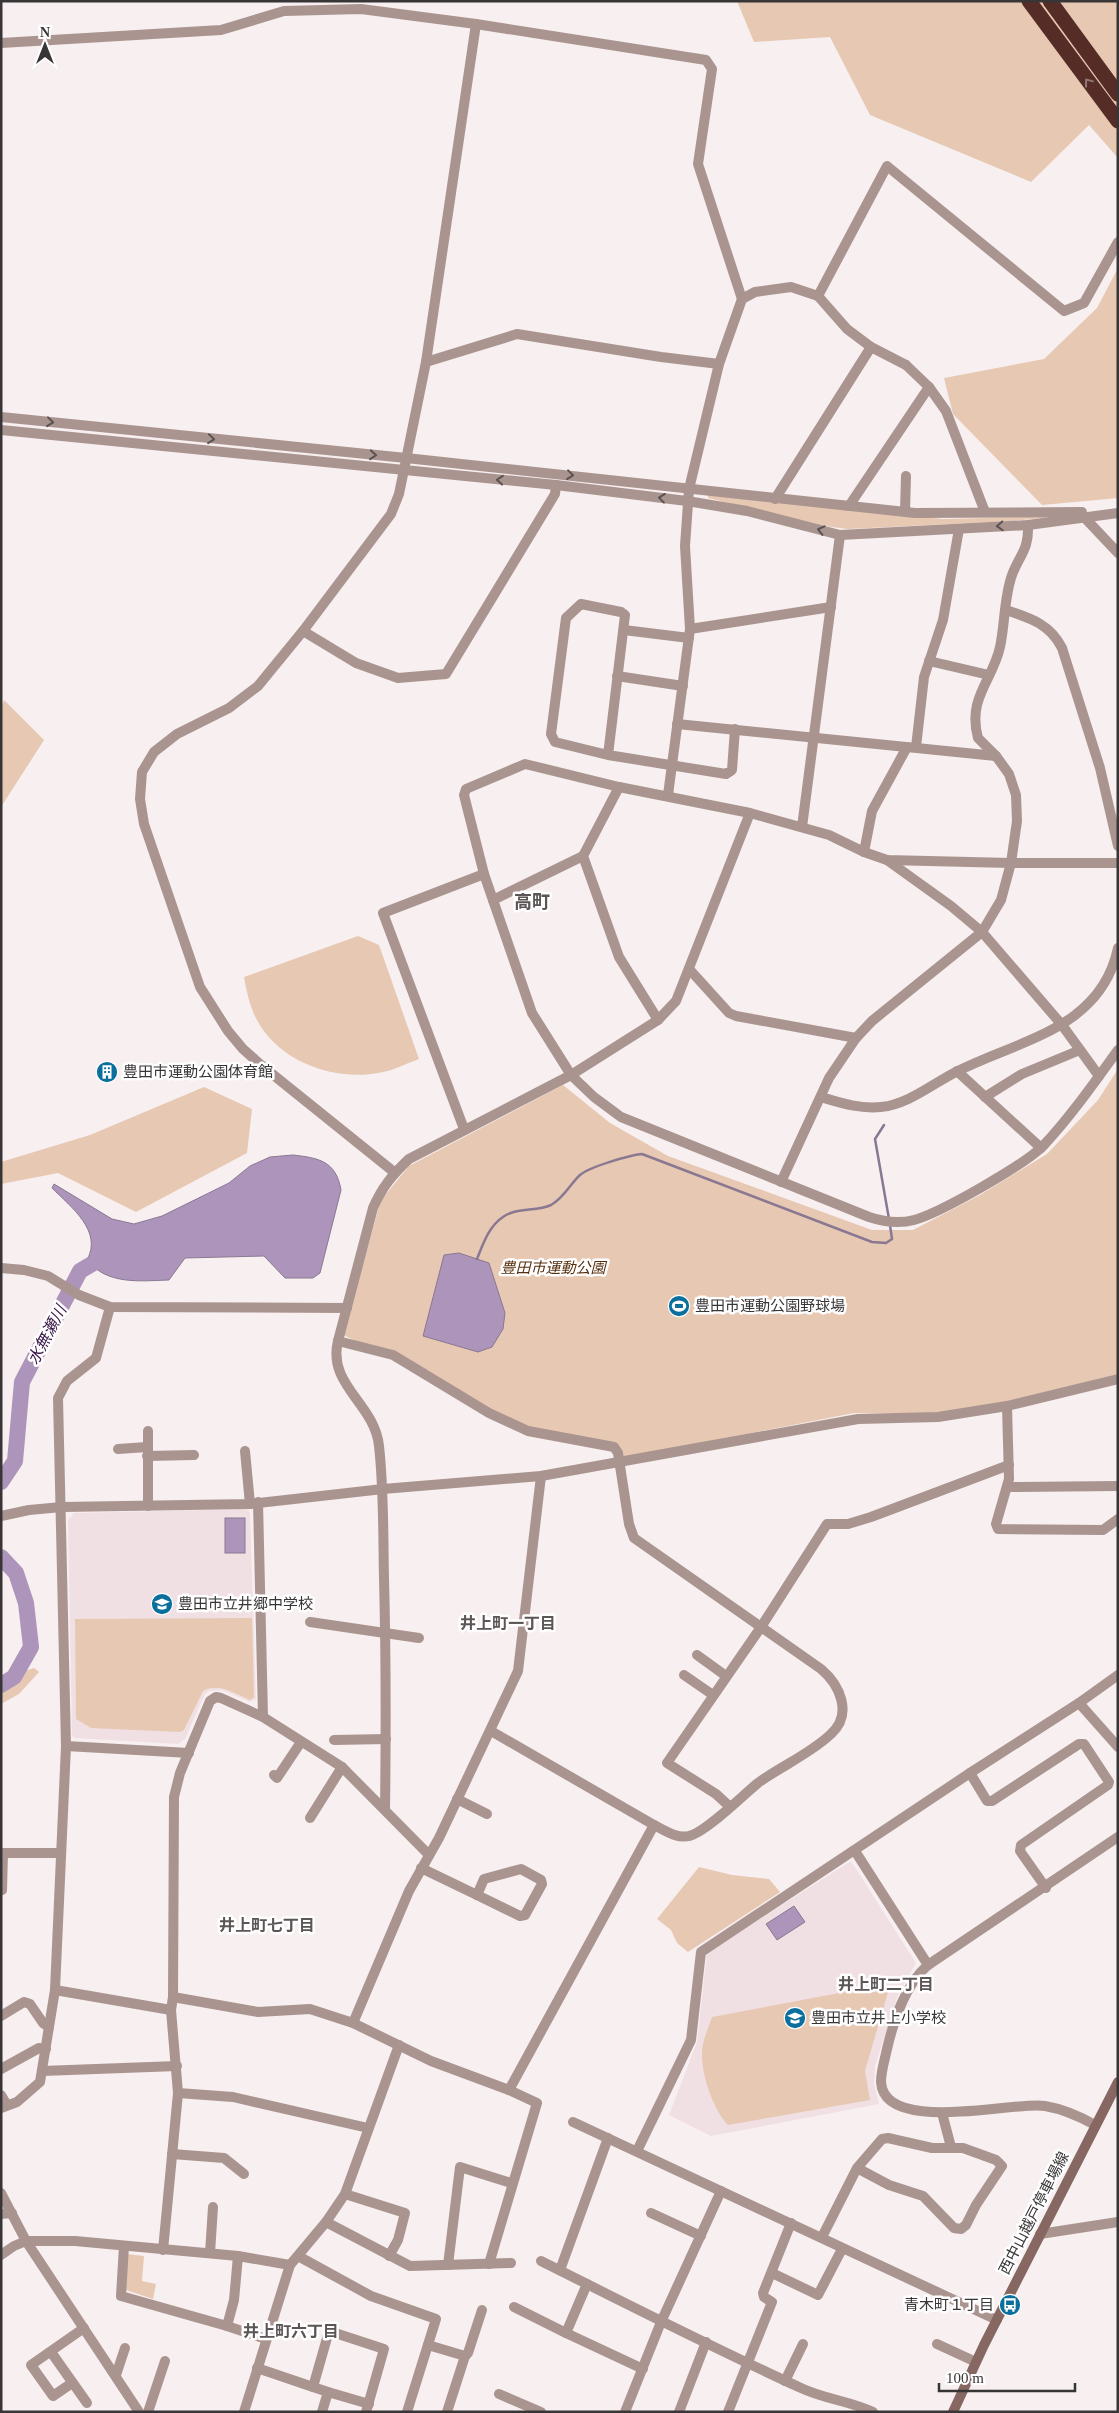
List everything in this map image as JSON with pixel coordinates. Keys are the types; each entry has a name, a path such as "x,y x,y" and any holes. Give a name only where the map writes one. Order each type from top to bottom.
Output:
{"highway":[{"path":"1029,1 1118,121"},
{"path":"1050,1 1118,94"}],"main road":[{"name":"西中山越戸停車場線","path":"953,2412 1040,2234 1118,2082"}],"street":[{"path":"1,43 221,30 284,11 361,8 706,60 712,69 698,164 742,299 719,364 687,501 685,546 690,634 668,795"},
{"path":"394,1172 261,1065 243,1049 228,1031 200,987 144,824 140,799 142,772 154,752 177,734 229,708 258,686 303,632 391,514 399,494 426,362 476,24"},
{"path":"818,296 887,166 1064,312 1084,303 1118,242"},
{"path":"742,299 755,292 791,287 818,296 847,329 871,347 906,365 929,387 946,410 985,512"},
{"path":"426,362 518,334 661,357 719,364"},
{"path":"775,499 871,347"},
{"path":"849,506 929,387"},
{"path":"1,418 406,458 904,512 1118,512"},
{"path":"1,430 556,485 687,501 747,512 840,535 1028,525 1118,512"},
{"path":"904,512 906,476"},
{"path":"303,632 356,663 398,678 446,674 555,494 556,485"},
{"path":"1084,517 1118,553"},
{"path":"781,1182 830,1078 856,1038 872,1021 982,932 1001,900 1011,864 1017,821 1016,795 1009,774 996,756 980,740 977,730 978,697 1000,648 1011,578 1024,552 1028,538 1028,525"},
{"path":"864,852 872,811 912,747 924,677 944,620 959,529"},
{"path":"802,827 840,535"},
{"path":"608,755 625,615 621,612 581,604 566,618 551,734 557,744 608,755 671,767 730,773 735,729"},
{"path":"624,630 690,634 831,608"},
{"path":"1006,610 1040,622 1055,636 1062,648 1100,768 1118,846"},
{"path":"929,661 989,675"},
{"path":"617,676 683,686"},
{"path":"677,724 996,756"},
{"path":"1099,1076 1062,1026 982,932 951,906 887,860 864,852 829,835 750,813 668,795 619,787 525,764 466,789 464,795 484,874 532,1013 571,1075 594,1097 621,1117 781,1182 869,1217 898,1223 927,1216 1004,1173 1041,1148 1073,1113 1118,1050"},
{"path":"493,900 583,856 619,787"},
{"path":"385,1810 383,1489 377,1434 367,1413 343,1381 335,1358 373,1208 381,1190 394,1172 410,1159 571,1075 658,1020 676,1001 690,970 750,813"},
{"path":"583,856 619,957 658,1020"},
{"path":"887,860 1011,864 1118,863"},
{"path":"464,1130 383,912 484,874"},
{"path":"821,1097 859,1107 891,1105 911,1098 957,1072 1062,1026 1096,996 1104,986 1115,962 1118,948"},
{"path":"690,970 729,1013 736,1016 856,1038"},
{"path":"985,1097 1022,1074 1080,1050"},
{"path":"957,1072 1041,1148"},
{"path":"1,1268 35,1272 57,1280 79,1295 110,1307 347,1308"},
{"path":"1,2095 4,2107 17,2102 38,2084 46,2049 55,1990 66,1746 58,1398 67,1381 96,1358 110,1307"},
{"path":"338,1341 393,1355 489,1413 528,1431 614,1447 620,1460 629,1524 634,1538 821,1669 835,1681 840,1693 842,1711 832,1734 760,1782 704,1828 687,1837 680,1837 654,1825 491,1731"},
{"path":"1,1516 29,1510 62,1507 254,1503 383,1489 540,1476 858,1418 938,1418 1007,1406 1118,1379"},
{"path":"1007,1406 1008,1487 996,1524 998,1528 1103,1530 1118,1519"},
{"path":"148,1431 148,1506"},
{"path":"118,1449 194,1455"},
{"path":"245,1451 254,1503 263,1717"},
{"path":"729,1806 716,1794 666,1763 761,1627 827,1524 848,1524 871,1517 1009,1465"},
{"path":"353,2023 409,1891 491,1731 518,1671 540,1476"},
{"path":"1008,1487 1118,1486"},
{"path":"310,1622 419,1638"},
{"path":"696,1655 726,1676"},
{"path":"684,1675 713,1695"},
{"path":"637,2151 691,2040 701,1952 970,1773 1079,1704 1118,1675"},
{"path":"164,2250 178,2093 171,2010 173,1997 174,1797 210,1701 216,1698 263,1717 342,1767 429,1855"},
{"path":"1079,1704 1118,1747"},
{"path":"334,1740 386,1739"},
{"path":"274,1776 277,1778 301,1742"},
{"path":"970,1773 987,1802 1080,1744 1084,1744 1109,1782 1108,1785 1021,1845 1020,1850 1046,1888"},
{"path":"66,1746 189,1754"},
{"path":"310,1818 342,1767"},
{"path":"457,1799 488,1814"},
{"path":"509,2090 654,1825"},
{"path":"1095,2125 1078,2115 1044,2106 1009,2106 942,2113 902,2108 893,2103 881,2084 888,2044 910,1984 928,1965 1046,1888 1118,1837"},
{"path":"855,1851 928,1965"},
{"path":"2,1890 3,1853 60,1853"},
{"path":"421,1868 520,1916 525,1915 542,1884 541,1880 521,1869 484,1879 477,1895"},
{"path":"55,1990 171,2010"},
{"path":"173,1997 258,2012 304,2008 353,2023 431,2061 509,2090 537,2103 511,2183 489,2264"},
{"path":"1,2016 24,2002 30,2004 43,2023 49,2027"},
{"path":"244,2412 290,2264 326,2222 345,2194 400,2045"},
{"path":"1,2070 39,2048 46,2049"},
{"path":"42,2071 177,2066"},
{"path":"178,2093 233,2097 368,2128"},
{"path":"942,2113 951,2147"},
{"path":"573,2122 997,2320"},
{"path":"560,2270 608,2138"},
{"path":"822,2237 857,2168 882,2139 888,2138 932,2148 963,2148 996,2160 1002,2166 976,2205 966,2225 961,2229 954,2228 923,2196 883,2182 857,2168"},
{"path":"172,2154 224,2158 244,2174"},
{"path":"448,2265 460,2167 511,2183"},
{"path":"625,2412 661,2322 722,2191"},
{"path":"1,2193 7,2214 139,2412"},
{"path":"345,2194 404,2213 398,2240 388,2256"},
{"path":"210,2253 213,2207"},
{"path":"651,2213 701,2236"},
{"path":"326,2222 410,2266 511,2263"},
{"path":"1040,2234 1118,2222"},
{"path":"728,2412 772,2302 764,2297 763,2293 791,2223"},
{"path":"1,2255 26,2240 75,2241 210,2253 290,2264"},
{"path":"124,2246 121,2296 228,2326 266,2339"},
{"path":"772,2272 818,2295 842,2249"},
{"path":"228,2326 234,2300 238,2256"},
{"path":"298,2256 370,2296 436,2319 407,2412"},
{"path":"541,2261 661,2322 804,2390 861,2406 873,2412"},
{"path":"566,2333 587,2284"},
{"path":"514,2307 643,2370"},
{"path":"447,2412 482,2310"},
{"path":"72,2383 53,2396 31,2365 84,2328"},
{"path":"257,2368 313,2386 368,2408 384,2349 328,2331 313,2386"},
{"path":"679,2412 706,2342"},
{"path":"785,2381 803,2344"},
{"path":"937,2344 976,2362"},
{"path":"428,2345 465,2356"},
{"path":"116,2375 125,2348"},
{"path":"50,2352 87,2403"},
{"path":"148,2412 165,2361"},
{"path":"322,2412 328,2392"},
{"path":"499,2394 541,2412"}],"shaded area":[{"path":"293,1155 325,1163 335,1173 341,1190 320,1273 313,1278 285,1278 264,1256 185,1258 169,1280 135,1281 114,1278 95,1268 87,1260 91,1249 88,1229 76,1211 52,1188 54,1184 112,1219 134,1224 162,1216 229,1183 250,1166 270,1157"},
{"path":"459,1253 489,1263 505,1313 503,1329 492,1347 478,1352 423,1336 444,1255"},
{"name":"豊田市立井郷中学校","path":"246,1509 250,1512 256,1699 250,1702 222,1690 209,1691 205,1694 185,1739 178,1744 75,1738 72,1736 68,1520 74,1513"},
{"path":"225,1518 245,1518 245,1553 225,1553"},
{"name":"豊田市立井上小学校","path":"851,1861 916,1963 898,1995 875,2066 874,2084 879,2104 711,2136 669,2115 697,2042 707,1953"},
{"path":"794,1906 805,1922 777,1940 766,1924"}],"green space":[{"path":"737,1 1118,1 1118,158 1089,125 1031,182 870,115 830,37 754,42"},
{"path":"1118,268 1118,498 1042,505 953,414 944,378 1044,359 1097,308"},
{"path":"708,494 943,519 1066,516 1011,521 848,529 817,525 708,498"},
{"path":"4,700 44,740 1,807 1,710"},
{"path":"358,936 379,945 419,1059 388,1071 349,1075 315,1068 299,1061 272,1040 261,1027 252,1009 244,977"},
{"name":"豊田市運動公園","path":"1118,1069 1118,1374 1003,1405 928,1414 854,1413 624,1458 619,1447 521,1426 397,1360 343,1335 381,1200 409,1166 563,1085 610,1123 668,1156 872,1230 913,1230 980,1195 1047,1154 1098,1100"},
{"path":"204,1087 252,1109 247,1153 136,1212 58,1173 1,1184 1,1162 90,1135"},
{"path":"252,1618 254,1697 250,1700 221,1688 203,1691 184,1730 180,1732 91,1728 76,1719 75,1619"},
{"path":"34,1668 39,1672 19,1694 1,1704 1,1689 25,1671"},
{"path":"699,1867 732,1875 769,1879 780,1892 688,1952 677,1943 671,1930 657,1919"},
{"path":"882,1985 889,1989 865,2071 870,2100 728,2125 722,2118 712,2098 704,2075 703,2044 712,2017"},
{"path":"126,2254 144,2256 142,2281 156,2284 153,2299 126,2290"}],"waterway":[{"path":"884,1125 875,1139 889,1219"},
{"path":"477,1259 490,1230 503,1217 514,1212 551,1205 560,1199 580,1175 592,1168 642,1154 872,1242 886,1243 892,1239 890,1225"},
{"name":"水無瀬川","path":"1,1482 15,1461 22,1382 80,1271 109,1254"},
{"name":"水無瀬川","path":"1,1557 16,1573 26,1603 31,1647 14,1677 1,1685"}],"place":[{"name":"豊田市運動公園体育館","path":"107,1072"},
{"name":"豊田市運動公園野球場","path":"679,1306"},
{"name":"豊田市立井郷中学校","path":"162,1604"},
{"name":"豊田市立井上小学校","path":"795,2018"},
{"name":"青木町１丁目","path":"1010,2305"}],"district":[{"name":"高町","path":"532,902"},
{"name":"井上町一丁目","path":"508,1623"},
{"name":"井上町七丁目","path":"267,1925"},
{"name":"井上町二丁目","path":"886,1984"},
{"name":"井上町六丁目","path":"291,2331"}]}
